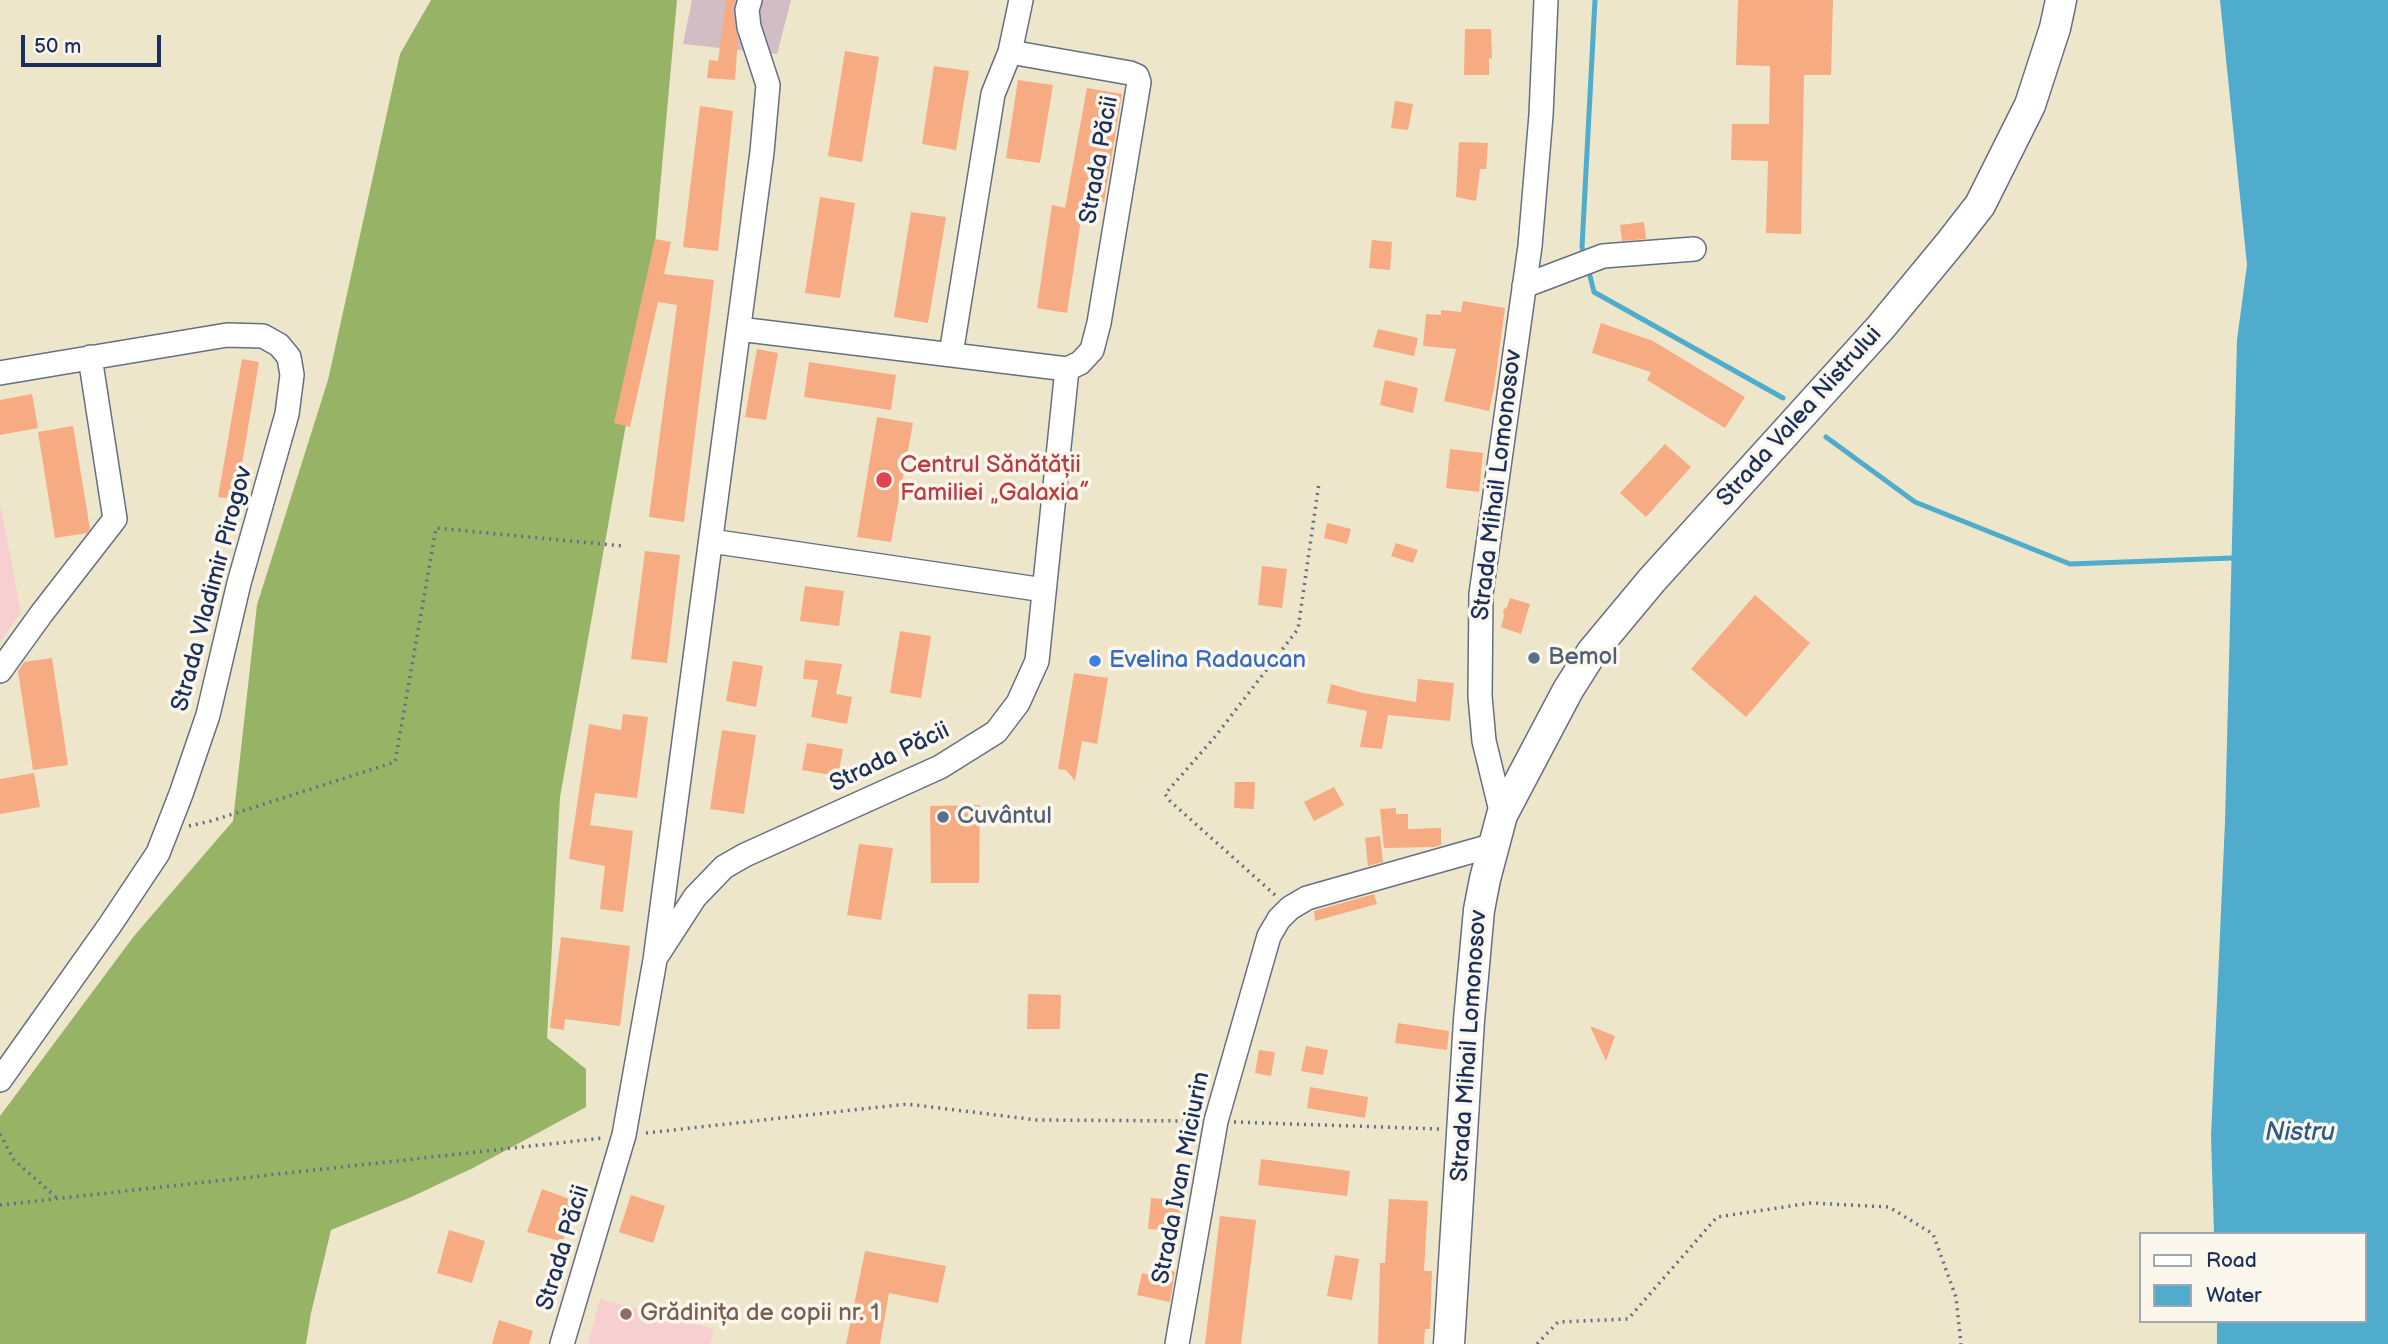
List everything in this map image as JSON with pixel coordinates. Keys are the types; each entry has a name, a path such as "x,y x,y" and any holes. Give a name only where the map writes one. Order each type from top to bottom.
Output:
{"main road":[{"name":"Strada Valea Nistrului","path":"1502,815 1568,690 1592,652 1652,580 1881,327 1980,205 2030,105 2055,28 2061,0"},
{"name":"Strada Mihail Lomonosov","path":"1449,1344 1469,1020 1479,910 1502,815"}],"street":[{"name":"Strada Păcii","path":"562,1344 624,1135 655,960 762,152 768,85 749,27 747,10 750,0"},
{"path":"951,354 993,94 1010,52 1021,0"},
{"name":"Strada Mihail Lomonosov","path":"1502,815 1484,741 1480,696 1481,594 1530,246 1541,116 1546,0"},
{"name":"Strada Păcii","path":"655,960 695,897 724,867 940,767 996,732 1018,704 1037,661 1067,369 1080,363 1092,350 1099,323 1139,82 1137,76 1130,73 1010,52"},
{"path":"1524,286 1603,256 1694,248"},
{"path":"739,329 1067,369"},
{"name":"Strada Vladimir Pirogov","path":"0,373 227,335 263,336 279,345 289,357 292,375 287,414 240,583 208,715 167,831 150,867 0,1080"},
{"path":"0,671 42,612 115,519 90,357"},
{"path":"711,541 1044,590"},
{"name":"Strada Ivan Miciurin","path":"1177,1344 1216,1121 1269,936 1279,919 1290,908 1307,898 1494,845"}],"path":[{"path":"1290,908 1165,794 1214,738 1298,629 1319,483"},
{"path":"167,831 211,821 395,762 436,528 623,546"},
{"path":"0,1205 907,1104 1037,1120 1216,1121 1462,1130"},
{"path":"0,1134 14,1160 57,1198"},
{"path":"1537,1344 1558,1322 1628,1319 1717,1217 1811,1203 1889,1207 1933,1234 1956,1297 1961,1344"}],"shaded area":[{"path":"692,0 791,0 777,54 683,44"},
{"path":"0,503 21,612 0,642"},
{"name":"Grădinița de copii nr. 1","path":"600,1299 714,1329 710,1344 588,1344"}],"green space":[{"path":"431,0 677,0 652,277 560,797 547,1038 586,1069 586,1107 473,1168 331,1230 306,1344 0,1344 0,1116 134,936 233,821 257,605 328,380 400,54"}],"water":[{"name":"Nistru","path":"2220,0 2388,0 2388,1344 2217,1344 2217,1323 2367,1323 2367,1232 2214,1232 2211,1136 2225,822 2237,340 2247,265"}],"building":[{"path":"726,0 735,0 733,12 738,39 735,80 707,78 709,60 718,61"},
{"path":"1738,0 1833,0 1831,75 1804,75 1801,234 1766,233 1768,161 1731,160 1732,124 1769,124 1770,66 1736,65"},
{"path":"1465,29 1491,29 1492,59 1489,58 1489,75 1464,75"},
{"path":"845,51 879,57 862,162 828,156"},
{"path":"934,66 969,71 956,150 922,144"},
{"path":"1018,80 1053,85 1040,163 1006,158"},
{"path":"1087,88 1122,94 1104,202 1084,199 1067,313 1037,308 1052,205 1065,208"},
{"path":"1395,101 1413,104 1408,130 1391,128"},
{"path":"700,106 733,111 718,251 683,247"},
{"path":"1459,142 1488,143 1486,169 1480,169 1476,201 1456,197"},
{"path":"820,197 855,203 840,298 805,293"},
{"path":"911,212 946,217 928,323 894,317"},
{"path":"1644,222 1646,239 1622,241 1620,225"},
{"path":"655,239 671,242 664,274 714,280 684,522 649,517 677,305 658,302 630,427 614,423"},
{"path":"1372,240 1392,242 1390,270 1369,268"},
{"path":"1463,301 1505,308 1489,411 1444,401 1456,349 1423,346 1426,314 1441,315 1441,310 1461,312"},
{"path":"1601,323 1653,341 1745,397 1725,428 1647,380 1651,372 1592,353"},
{"path":"1378,329 1418,338 1414,356 1373,347"},
{"path":"757,349 778,353 766,420 745,417"},
{"path":"242,359 259,362 236,499 218,497"},
{"path":"809,362 896,375 891,410 804,397"},
{"path":"1385,380 1418,388 1413,413 1380,405"},
{"path":"32,394 38,428 0,435 0,400"},
{"name":"Centrul Sănătății Familiei „Galaxia”","path":"877,417 913,423 891,542 857,537"},
{"path":"73,426 90,529 87,533 55,538 38,432"},
{"path":"1665,444 1691,467 1646,517 1620,493"},
{"path":"1450,449 1483,453 1479,492 1446,488"},
{"path":"1327,523 1351,529 1347,544 1324,538"},
{"path":"1396,543 1418,550 1413,563 1391,556"},
{"path":"645,551 680,555 667,663 631,659"},
{"path":"1262,566 1287,569 1282,608 1258,605"},
{"path":"805,586 844,591 839,626 800,621"},
{"path":"1755,595 1810,643 1746,717 1691,669"},
{"path":"1510,598 1530,604 1521,634 1501,627 1503,610"},
{"path":"900,631 931,636 921,698 890,693"},
{"path":"52,658 68,765 33,770 18,671 24,662"},
{"path":"805,660 842,664 836,694 852,697 847,724 811,717 818,680 803,679"},
{"path":"733,661 763,666 756,707 726,701"},
{"path":"1074,673 1108,678 1097,744 1082,741 1075,781 1066,770 1058,769"},
{"path":"1418,679 1454,683 1450,721 1388,715 1382,749 1360,747 1367,711 1327,703 1331,684 1363,693 1416,702"},
{"path":"623,714 648,717 637,798 595,793 590,825 633,831 623,912 600,909 605,866 569,859 589,724 621,730"},
{"path":"722,730 756,735 744,814 710,809"},
{"path":"807,743 843,749 838,776 802,770"},
{"path":"34,773 40,807 0,814 0,779"},
{"path":"1235,782 1255,782 1254,809 1234,808"},
{"path":"1334,787 1344,805 1314,821 1304,802"},
{"path":"980,805 979,883 931,883 930,806"},
{"path":"1396,808 1396,814 1408,814 1408,829 1441,828 1441,845 1384,848 1380,809"},
{"path":"1380,836 1383,862 1368,866 1365,838"},
{"path":"859,844 893,848 881,920 847,915"},
{"path":"1374,894 1377,904 1315,921 1314,911"},
{"path":"561,937 630,946 620,1026 565,1019 564,1030 550,1028"},
{"path":"1028,994 1061,995 1060,1029 1027,1029"},
{"path":"1398,1023 1449,1031 1447,1050 1395,1043"},
{"path":"1590,1026 1615,1036 1606,1061"},
{"path":"1306,1046 1328,1050 1323,1075 1301,1071"},
{"path":"1259,1050 1275,1052 1271,1076 1255,1073"},
{"path":"1310,1087 1368,1097 1365,1118 1307,1108"},
{"path":"1261,1159 1350,1171 1347,1196 1258,1185"},
{"path":"542,1189 575,1201 563,1242 527,1232"},
{"path":"631,1195 665,1206 653,1243 619,1232"},
{"path":"1151,1198 1182,1201 1179,1231 1148,1229"},
{"path":"1389,1199 1428,1201 1424,1271 1432,1271 1430,1329 1425,1329 1424,1344 1378,1344 1380,1263 1385,1263"},
{"path":"1220,1216 1256,1220 1241,1344 1205,1344"},
{"path":"449,1230 485,1241 472,1283 437,1273"},
{"path":"865,1251 946,1266 938,1303 889,1293 880,1344 846,1344"},
{"path":"1335,1255 1359,1259 1352,1300 1327,1296"},
{"path":"1152,1267 1175,1272 1170,1302 1137,1295 1142,1273 1151,1275"},
{"path":"499,1320 533,1331 529,1344 492,1344"}],"waterway":[{"path":"1584,255 1582,247 1595,0"},
{"path":"1588,268 1594,292 1783,398"},
{"path":"1826,437 1915,502 2070,564 2232,558"}],"place":[{"name":"Centrul Sănătății Familiei „Galaxia”","path":"884,480"},
{"name":"Bemol","path":"1534,658"},
{"name":"Evelina Radaucan","path":"1095,661"},
{"name":"Cuvântul","path":"943,817"},
{"name":"Grădinița de copii nr. 1","path":"626,1314"}]}
